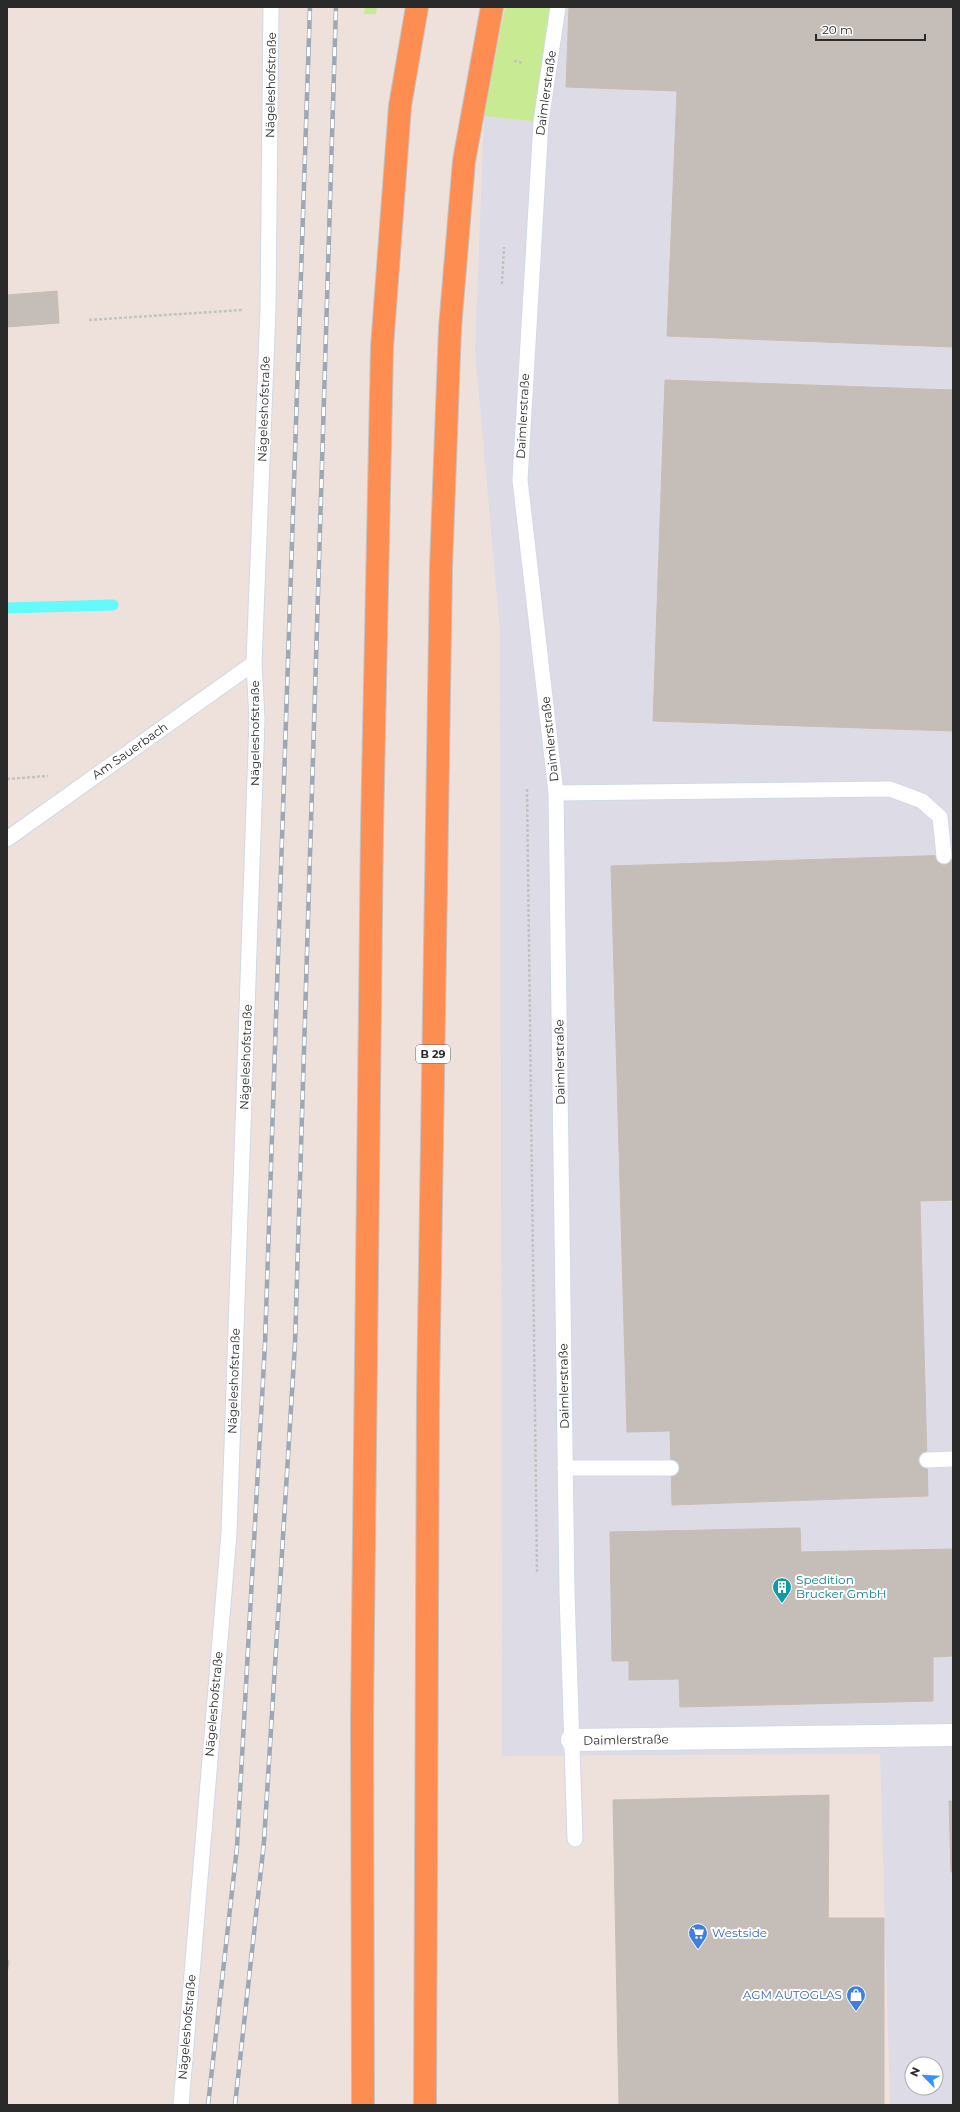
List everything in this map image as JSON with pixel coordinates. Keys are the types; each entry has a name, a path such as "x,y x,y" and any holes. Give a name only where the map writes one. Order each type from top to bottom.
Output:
{"highway":[{"path":"363,2105 362,1701 371,843 382,347 400,106 417,7"},
{"name":"B 29","path":"425,2105 428,1396 441,567 450,328 464,161 492,7"}],"street":[{"name":"Daimlerstraße","path":"572,1740 953,1735"}],"lane":[{"name":"Nägeleshofstraße","path":"181,2105 229,1533 258,719 254,663 268,309 271,7"},
{"name":"Daimlerstraße","path":"558,7 540,122 520,480 556,793 567,1593 572,1740"},
{"name":"Am Sauerbach","path":"7,839 254,663"},
{"path":"556,793 890,789 922,801 940,817 944,856"},
{"path":"927,1460 953,1459"},
{"path":"565,1468 670,1468"},
{"path":"572,1740 575,1839"}],"path":[{"path":"515,54 514,62 525,64"},
{"path":"502,287 505,241"},
{"path":"89,320 268,309"},
{"path":"527,783 537,1571 567,1593"}],"shaded area":[{"path":"558,7 953,7 953,2105 890,2105 880,1754 502,1756 500,632 475,351 484,116 541,122"}],"green space":[{"path":"365,7 377,7 376,14 364,14"},
{"path":"505,7 558,7 541,122 484,116"}],"building":[{"path":"569,7 953,7 953,347 667,336 677,91 566,87"},
{"path":"57,291 59,323 7,327 7,295"},
{"path":"665,380 953,390 953,731 653,721"},
{"path":"953,855 953,1200 920,1201 928,1496 672,1505 670,1431 627,1432 611,866"},
{"name":"Spedition Brucker GmbH","path":"800,1528 801,1552 953,1549 953,1656 933,1657 933,1701 680,1707 679,1679 629,1680 629,1661 612,1661 610,1532"},
{"path":"829,1795 827,2105 619,2105 613,1800"},
{"path":"949,1801 953,1801 953,1872 951,1872"},
{"name":"AGM AUTOGLAS","path":"828,1918 884,1918 884,2105 827,2105"},
{"path":"7,1960 9,1961 7,1974"}],"waterway":[{"path":"7,608 113,605"}],"railway":[{"path":"208,2105 237,1847 265,1344 310,7"},
{"path":"235,2105 264,1842 295,1344 336,7"}],"place":[{"name":"Spedition Brucker GmbH","path":"782,1604"},
{"name":"Westside","path":"698,1950"},
{"name":"AGM AUTOGLAS","path":"856,2012"}]}
